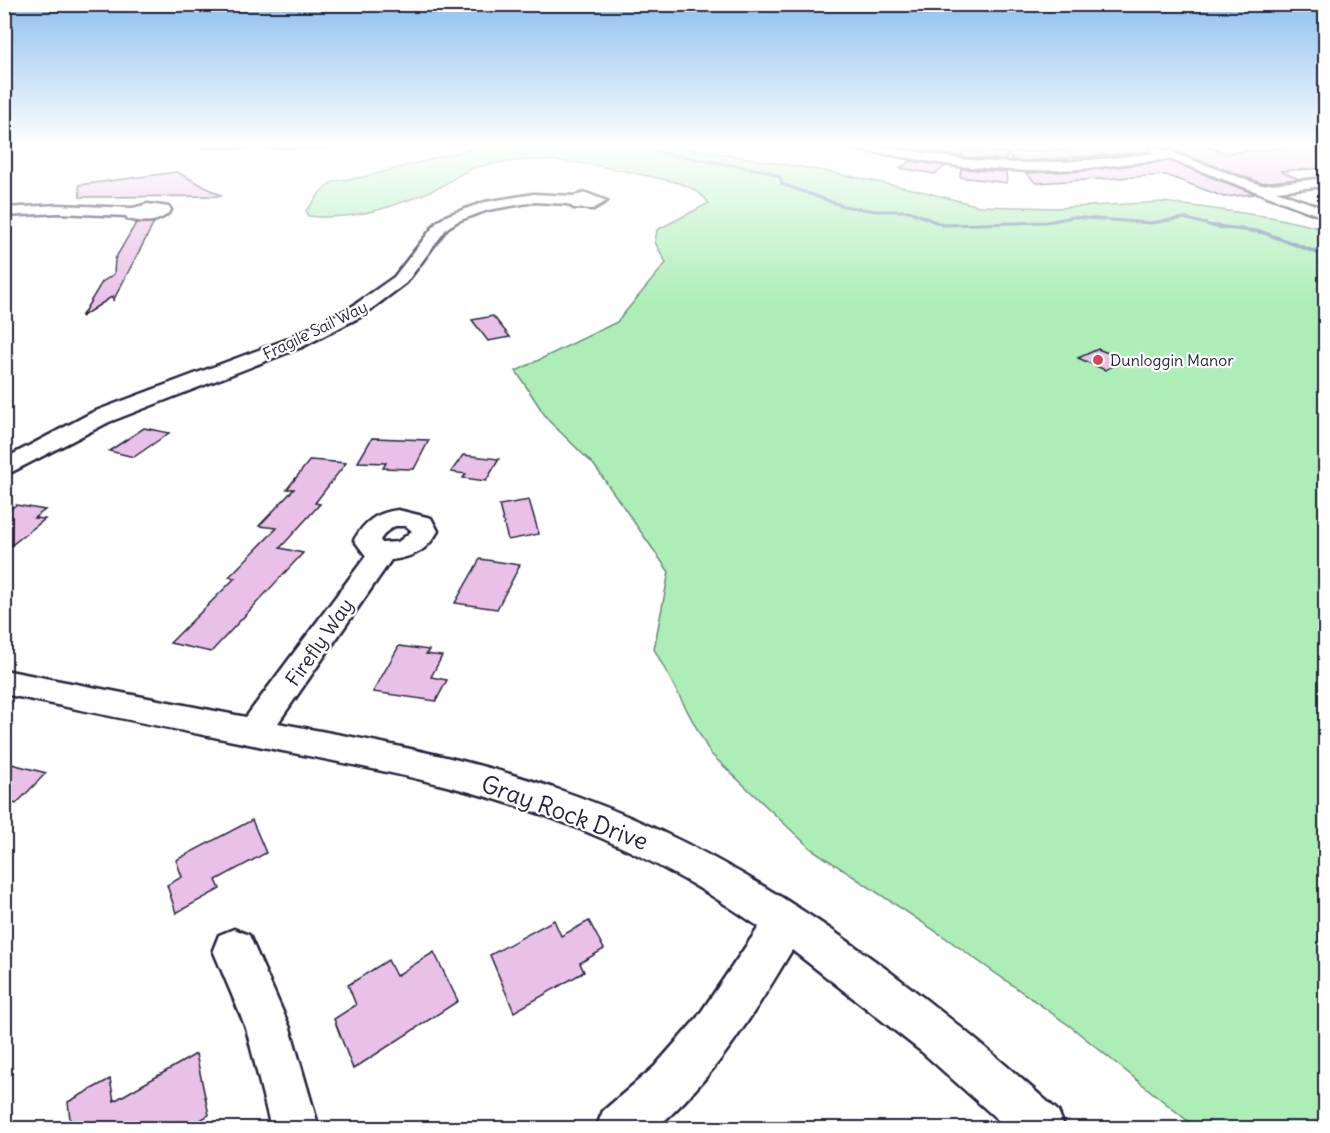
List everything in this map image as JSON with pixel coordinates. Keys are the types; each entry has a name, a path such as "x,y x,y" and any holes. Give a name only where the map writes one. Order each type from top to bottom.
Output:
{"street":[{"name":"Fragile Sail Way","path":"4,470 101,417 295,343 356,312 400,280 442,225 453,218 484,206 517,200 555,197 573,200"},
{"path":"1280,197 1326,214"},
{"path":"4,212 58,209 134,212"},
{"name":"Firefly Way","path":"254,732 383,552"},
{"name":"Gray Rock Drive","path":"4,682 439,769 518,791 585,814 655,845 711,876 785,923 881,989 967,1059 1041,1128"},
{"path":"620,1128 645,1109 686,1067 733,1008 785,923"},
{"path":"234,950 268,1028 295,1128"}],"green space":[{"path":"317,197 416,197 392,206 342,216 308,216 306,210"},
{"path":"703,197 944,197 979,206 1055,208 1163,202 1271,217 1325,229 1325,1128 1194,1126 1070,1026 940,934 810,848 710,753 654,649 669,572 594,465 548,420 516,371 617,322 666,263 655,242 657,230 709,203"}],"building":[{"path":"136,223 154,223 113,301 113,296 81,317 102,282 114,274 115,259"},
{"path":"493,316 510,337 488,341 472,320"},
{"path":"1098,349 1125,360 1105,370 1078,358"},
{"path":"144,428 169,433 134,457 109,451"},
{"path":"372,438 429,440 414,469 409,469 383,468 386,463 358,462"},
{"path":"463,455 499,459 486,481 463,478 466,474 451,472"},
{"path":"310,460 346,463 315,503 320,504 280,548 303,553 211,652 170,643 235,578 229,577 277,528 259,526 294,489 287,489"},
{"path":"529,500 539,534 508,540 499,505"},
{"path":"16,505 45,510 34,518 45,519 4,551 4,514"},
{"path":"480,559 520,565 497,609 455,603"},
{"path":"399,646 429,650 426,654 442,656 431,677 447,680 436,701 373,692"},
{"path":"4,762 46,773 16,804 4,800"},
{"path":"252,820 266,853 216,880 220,889 176,913 167,885 182,877 176,860"},
{"path":"554,920 561,936 589,921 604,949 580,963 584,972 514,1012 490,955"},
{"path":"434,952 458,1001 353,1069 334,1019 356,1005 348,985 388,960 396,976"},
{"path":"196,1054 209,1115 187,1128 71,1128 68,1102 110,1079 114,1101"}],"waterway":[{"path":"818,197 843,206 876,211 909,211 943,225 1047,222 1073,217 1150,223 1184,218 1220,228"},
{"path":"1214,226 1262,232 1326,256"}],"place":[{"name":"Dunloggin Manor","path":"1098,360"}]}
